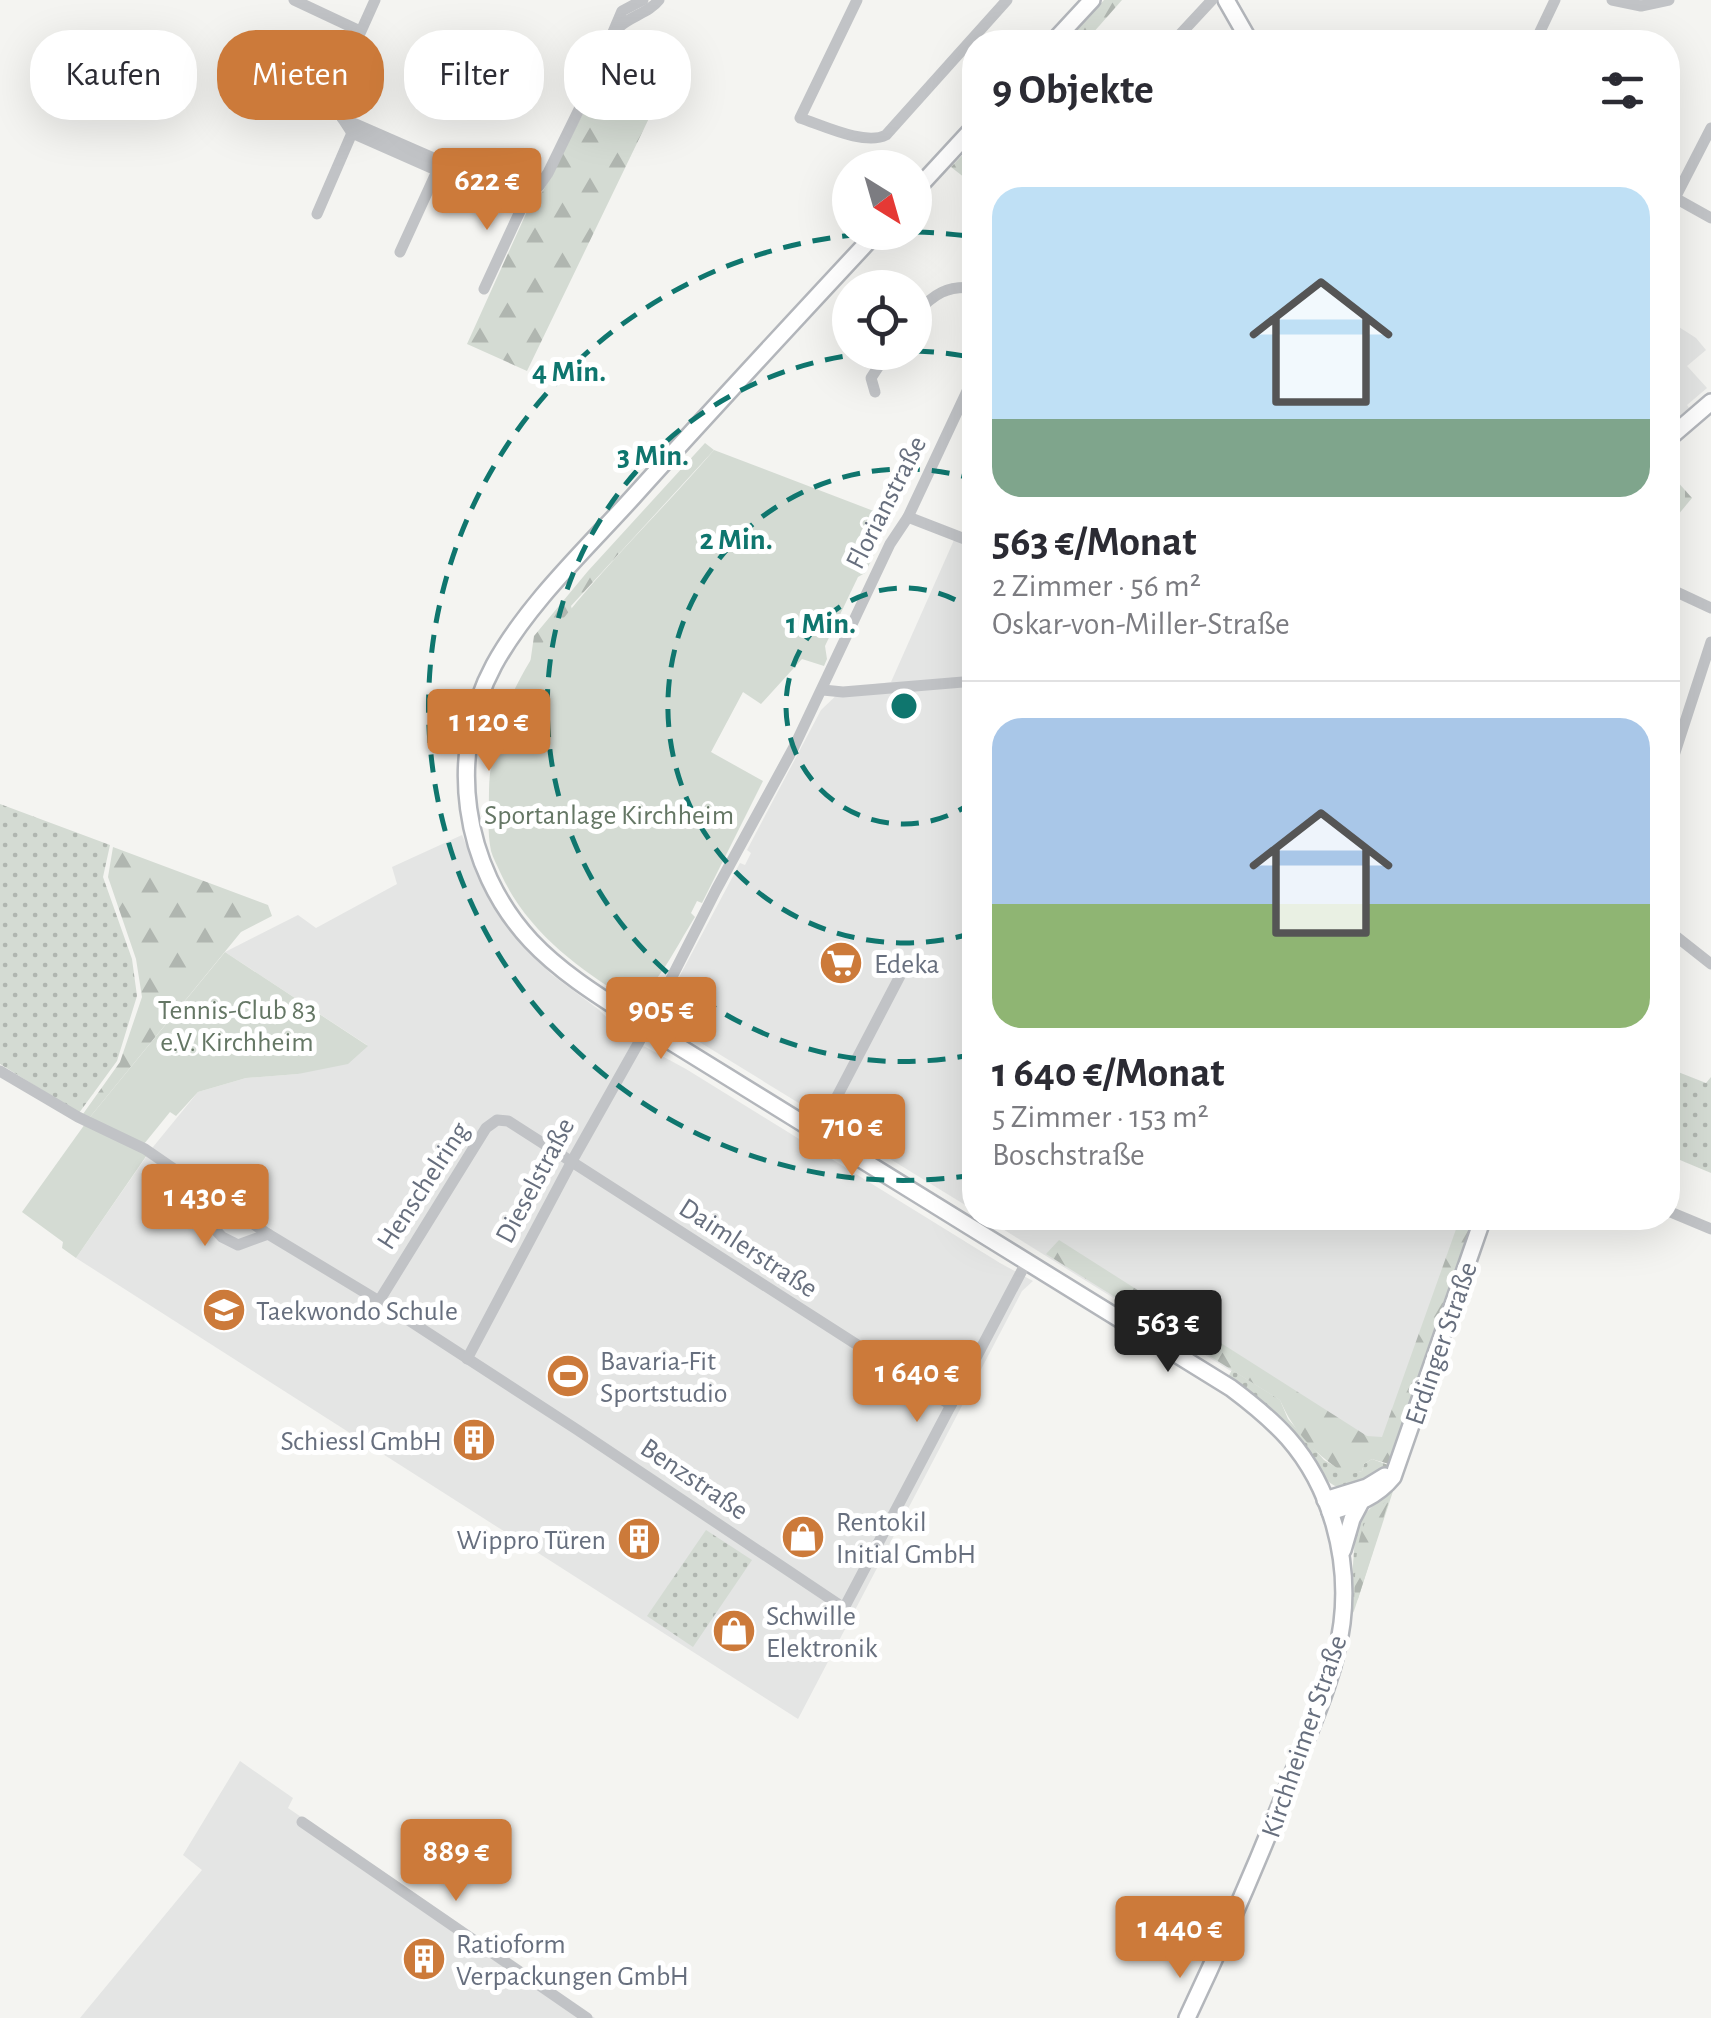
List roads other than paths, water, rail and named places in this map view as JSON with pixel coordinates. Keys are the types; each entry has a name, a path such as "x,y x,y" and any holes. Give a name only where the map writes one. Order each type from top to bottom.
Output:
{"main road":[{"path":"1063,30 1092,0"},
{"path":"1226,0 1243,30"},
{"path":"932,173 962,140"},
{"name":"Kirchheimer Straße","path":"860,250 524,620 494,666 474,714 466,765 468,808 472,832 491,884 516,922 568,975 962,1220"},
{"path":"1680,428 1711,402"},
{"name":"Kirchheimer Straße","path":"977,1230 1251,1403 1300,1454 1327,1506 1342,1556 1342,1623 1320,1704 1256,1868 1188,2018"},
{"name":"Erdinger Straße","path":"1327,1506 1360,1502 1383,1489 1393,1477 1476,1230"},
{"path":"1327,1506 1367,1487 1396,1467"},
{"name":"Erdinger Straße","path":"1342,1556 1360,1502"}],"street":[{"path":"294,0 356,30"},
{"path":"361,30 375,0"},
{"path":"615,30 622,11 644,0"},
{"path":"617,30 659,0"},
{"path":"857,0 800,118 877,139 886,135 962,50"},
{"path":"980,30 1007,0"},
{"path":"1184,30 1212,0"},
{"path":"1540,30 1555,0"},
{"path":"1612,0 1641,6 1668,0"},
{"path":"343,120 352,134 496,197 528,194 539,186 573,120"},
{"path":"347,120 513,196"},
{"path":"1680,181 1711,128"},
{"path":"317,214 352,134"},
{"path":"400,252 437,170"},
{"path":"484,290 528,194"},
{"path":"1680,201 1711,218"},
{"path":"932,298 962,287"},
{"path":"875,392 871,378 876,370"},
{"name":"Florianstraße","path":"647,1026 823,690 890,544 908,517 962,402"},
{"path":"908,517 962,538"},
{"path":"1680,594 1711,608"},
{"path":"1680,727 1711,642"},
{"path":"823,690 843,692 962,682"},
{"path":"1680,940 1711,964"},
{"path":"819,1131 901,974"},
{"name":"Dieselstraße","path":"467,1359 647,1026"},
{"path":"0,1070 82,1120 144,1149 268,1234 467,1359"},
{"name":"Henschelring","path":"379,1301 486,1128 497,1120 508,1121 572,1161"},
{"name":"Daimlerstraße","path":"572,1161 951,1405"},
{"path":"229,1208 213,1227 222,1237 238,1244 268,1234"},
{"path":"1680,1216 1711,1229"},
{"path":"951,1405 1027,1261"},
{"name":"Benzstraße","path":"467,1359 844,1608 951,1405"},
{"path":"302,1822 588,2018"}],"place":[{"name":"Edeka","path":"841,963"},
{"name":"Taekwondo Schule","path":"224,1310"},
{"name":"Bavaria-Fit Sportstudio","path":"568,1376"},
{"name":"Schiessl GmbH","path":"474,1440"},
{"name":"Rentokil Initial GmbH","path":"803,1537"},
{"name":"Wippro Türen","path":"639,1539"},
{"name":"Schwille Elektronik","path":"734,1631"},
{"name":"Ratioform Verpackungen GmbH","path":"424,1959"}],"park label":[{"name":"Sportanlage Kirchheim","path":"609,814"},
{"name":"Tennis-Club 83 e.V. Kirchheim","path":"237,1025"}]}
